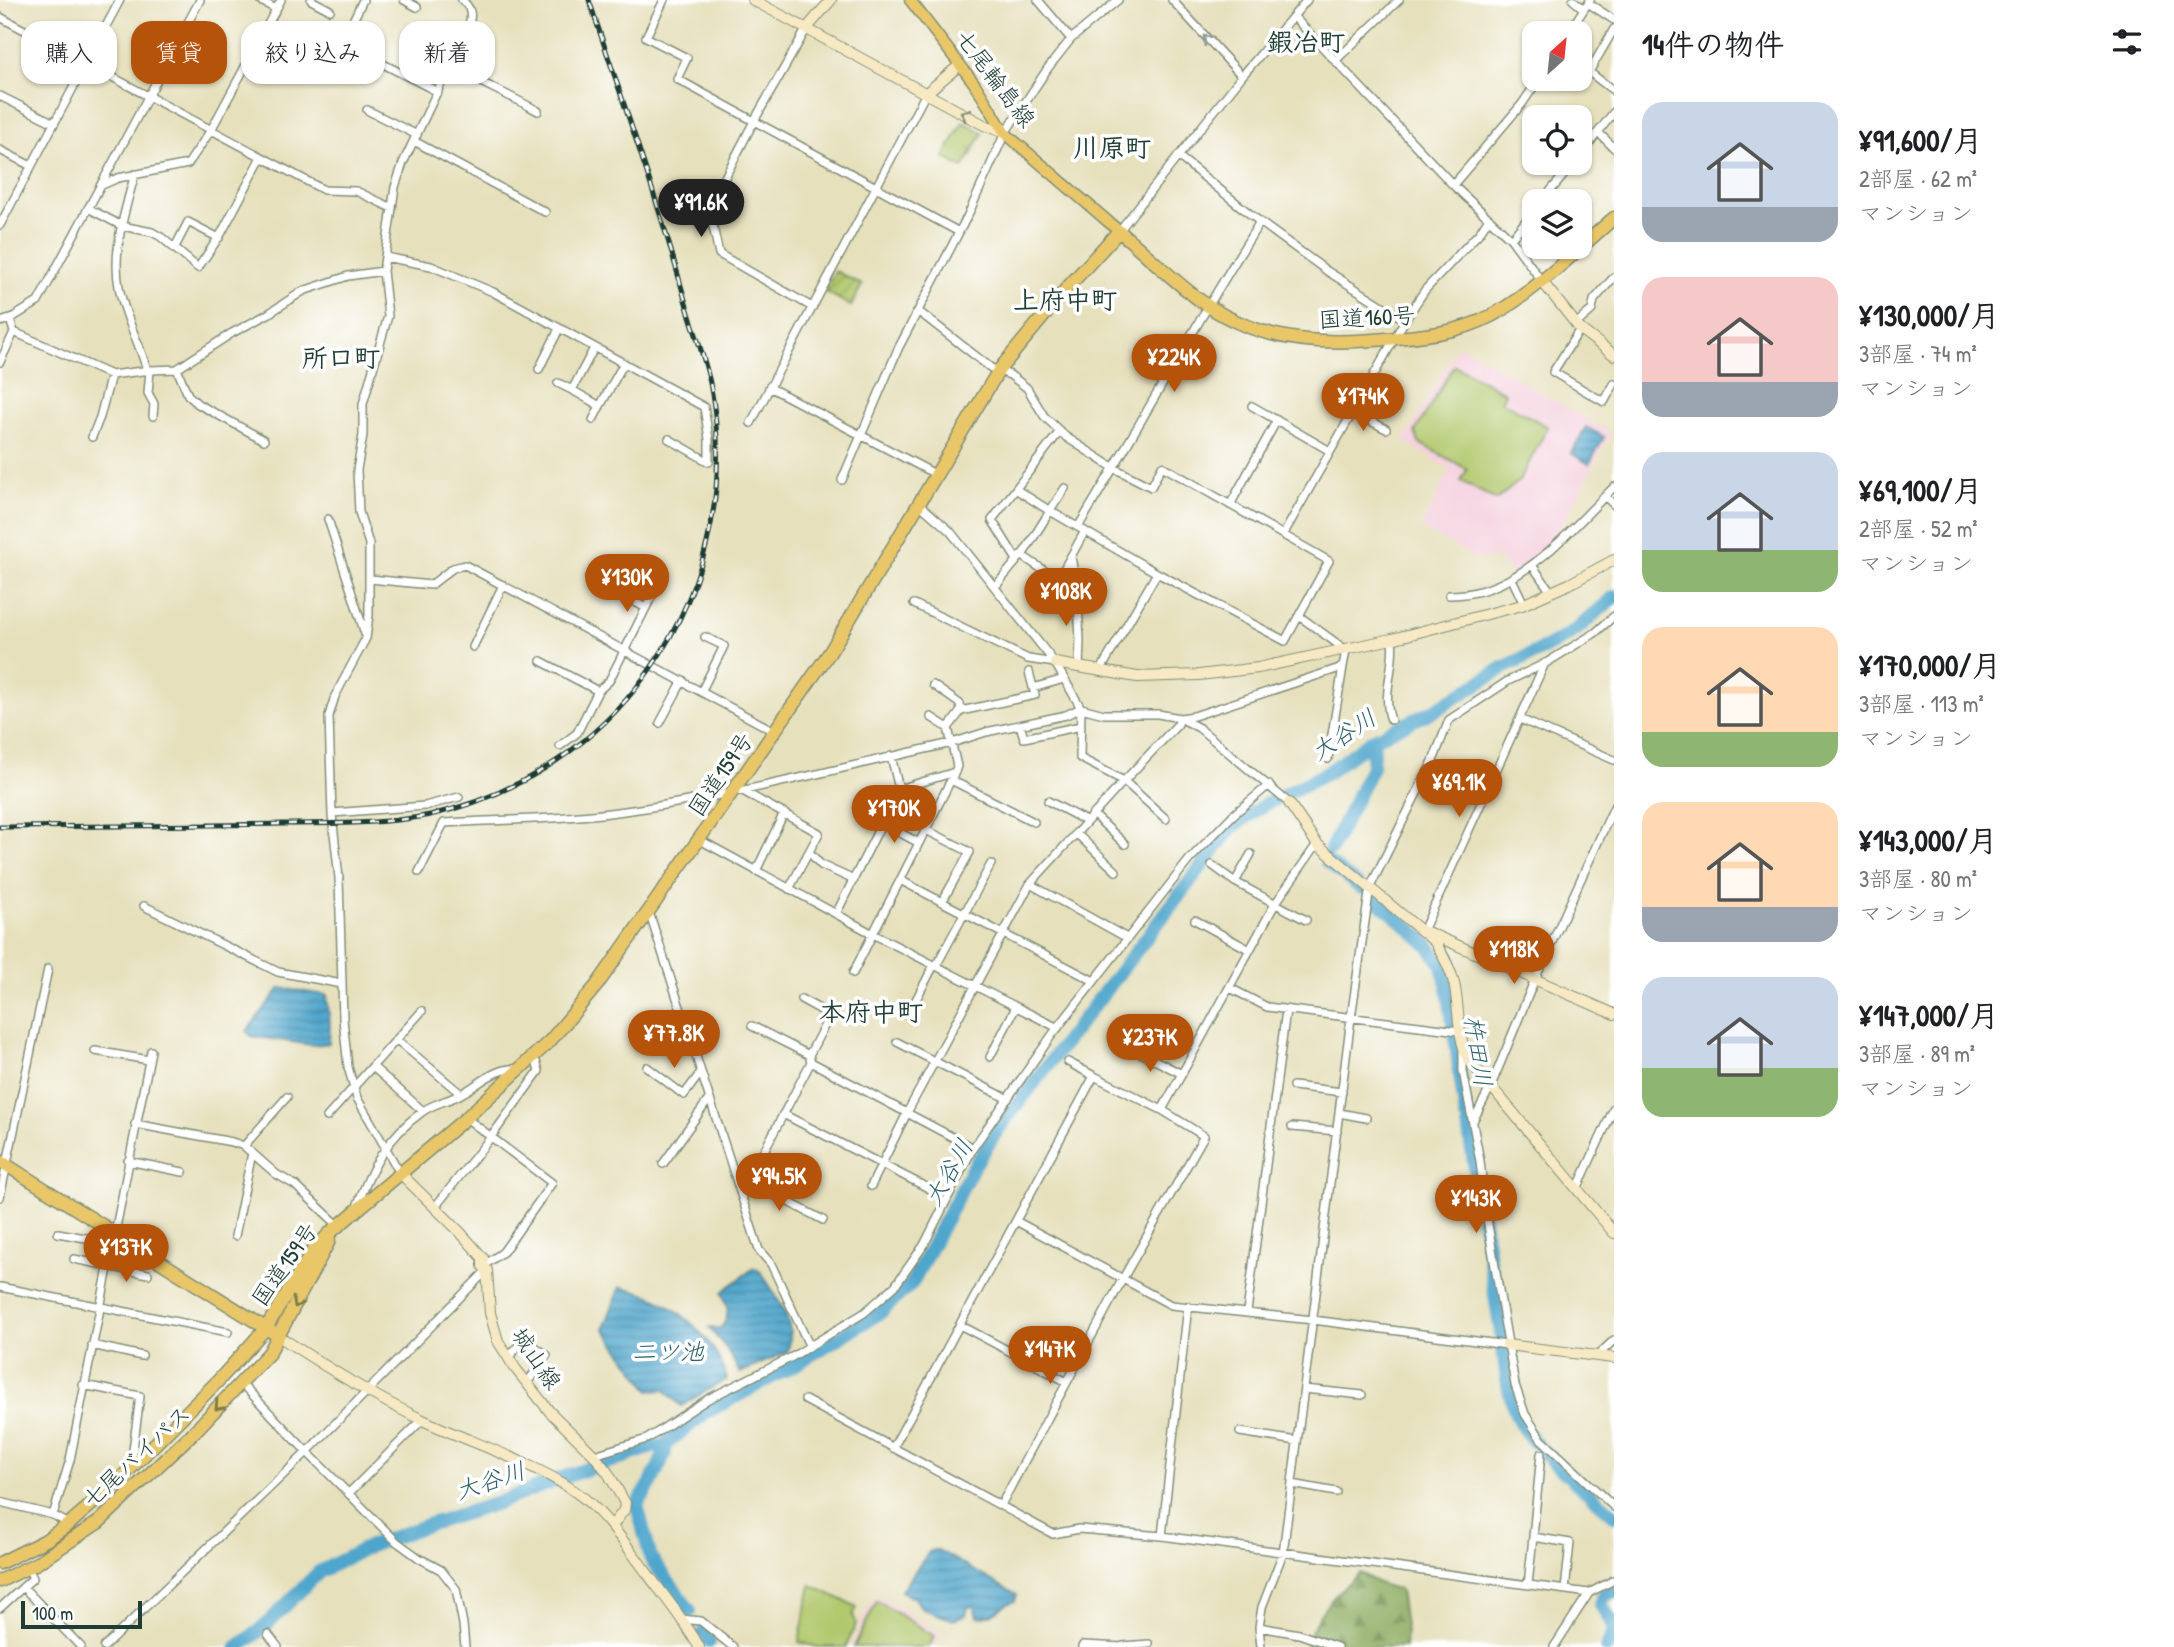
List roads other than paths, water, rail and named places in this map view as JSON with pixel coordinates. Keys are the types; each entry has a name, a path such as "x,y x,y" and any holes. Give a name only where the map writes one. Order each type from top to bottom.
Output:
{"highway":[{"name":"国道160号","path":"1119,231 1207,305 1237,322 1286,337 1324,342 1436,334 1468,326 1502,310 1614,218"},
{"name":"国道159号","path":"266,1328 313,1251 331,1231 466,1118 550,1041 597,985 736,791 830,652 999,370 1067,288 1119,231"},
{"path":"3,1163 114,1239 280,1337"},
{"name":"国道159号","path":"280,1337 339,1226"},
{"name":"七尾バイパス","path":"0,1563 46,1540 69,1524 137,1462 218,1381 266,1328"},
{"name":"七尾バイパス","path":"0,1581 28,1568 99,1522 195,1431 270,1353 280,1337"}],"main road":[{"name":"七尾輪島線","path":"909,0 974,83 1005,132 1119,231"}],"street":[{"path":"109,21 120,0"},
{"path":"0,321 10,319 38,302 200,0"},
{"path":"259,0 276,9"},
{"path":"269,21 281,0"},
{"path":"311,0 330,10"},
{"path":"363,0 342,43 438,92"},
{"path":"404,0 417,7"},
{"path":"462,0 469,7 469,21"},
{"path":"664,0 646,37 687,58 677,79 959,232"},
{"path":"753,0 984,125 1005,132"},
{"path":"812,307 719,254 709,208 807,28 831,0"},
{"path":"1038,0 1071,39"},
{"path":"842,481 898,349 959,232 1005,132 1071,39 1118,0"},
{"path":"1172,0 1242,76"},
{"path":"1119,231 1242,76 1307,0"},
{"path":"1335,61 1399,0"},
{"path":"1573,0 1587,4 1614,20"},
{"path":"1576,21 1587,4"},
{"path":"0,17 21,28"},
{"path":"1294,17 1453,185 1511,239 1578,326 1614,355"},
{"path":"1614,29 1589,72 1614,91"},
{"path":"751,423 926,93 960,65"},
{"path":"102,186 135,174 188,164 211,130 241,73"},
{"path":"117,79 324,190 356,191 392,208"},
{"path":"0,225 75,84"},
{"path":"400,1173 356,1098 345,1045 339,878 332,813 329,716 335,696 366,638 370,579 369,544 357,498 357,470 363,435 363,404 388,316 383,271 392,208 403,163 442,84"},
{"path":"483,84 500,89 538,111"},
{"path":"1453,185 1531,91"},
{"path":"0,96 54,123"},
{"path":"367,110 545,212"},
{"path":"1592,140 1614,112"},
{"path":"1598,133 1614,148"},
{"path":"0,150 31,166"},
{"path":"1178,156 1260,222 1327,271 1405,320"},
{"path":"88,208 122,226 152,232 198,268 219,238 262,157"},
{"path":"135,174 122,226 117,266 119,289 148,370 148,393 154,404 153,416"},
{"path":"1283,535 1405,320 1425,290 1480,232 1489,218"},
{"path":"174,249 188,222 219,238"},
{"path":"1060,431 992,520 1019,558 1054,577 1071,556 1081,529 1114,468 1207,305 1260,222"},
{"path":"1511,239 1522,226"},
{"path":"384,257 431,266 493,292 704,407 709,462 669,439"},
{"path":"14,332 111,375 177,369 232,332 268,314 303,290 348,276 383,271"},
{"path":"1614,277 1594,300 1592,310 1578,326 1553,372 1604,402 1614,384"},
{"path":"918,311 991,368 999,370 1027,388 1044,416 1060,431 1114,468 1151,487 1162,466 1329,561 1285,641 1157,573 1017,490"},
{"path":"0,362 14,332 10,319"},
{"path":"539,369 559,329"},
{"path":"572,390 594,348"},
{"path":"593,420 624,363"},
{"path":"177,369 188,395 198,404 264,440"},
{"path":"92,437 111,375"},
{"path":"558,383 600,406"},
{"path":"769,387 935,474"},
{"path":"1252,406 1330,451"},
{"path":"1353,412 1386,429"},
{"path":"1230,505 1277,421"},
{"path":"1449,595 1469,595 1512,579 1552,550 1614,487"},
{"path":"995,587 1019,558 1065,488"},
{"path":"1605,496 1614,505"},
{"path":"918,503 950,531 1055,663 1081,708 1080,758 1124,781 1166,820"},
{"path":"328,519 366,638"},
{"path":"1071,556 1077,589 1079,668"},
{"path":"914,604 1028,659 1137,677 1199,675 1258,668 1346,650 1524,604 1614,560"},
{"path":"370,579 431,585 453,568 466,565 775,731"},
{"path":"1532,565 1551,592"},
{"path":"1100,671 1157,573"},
{"path":"1058,575 1077,589"},
{"path":"589,577 646,608"},
{"path":"1512,579 1524,604"},
{"path":"473,647 503,585"},
{"path":"560,746 577,733 598,691 609,681 623,658 623,650 655,590"},
{"path":"1299,616 1346,650"},
{"path":"1261,1647 1259,1628 1262,1607 1283,1553 1370,887 1433,761 1449,719 1508,681 1546,663 1595,633 1614,616"},
{"path":"702,690 724,646 705,637"},
{"path":"1391,720 1387,702 1394,650 1392,639"},
{"path":"1328,759 1346,650"},
{"path":"541,661 598,691"},
{"path":"1423,931 1546,663"},
{"path":"1180,718 1194,716 1343,667"},
{"path":"948,728 961,711 1035,695 1029,672"},
{"path":"1033,688 1064,679"},
{"path":"660,723 683,680"},
{"path":"933,685 960,704 961,711"},
{"path":"419,872 444,823 567,818 736,791 952,743 1066,715 1081,708 1104,713 1158,714 1180,718 1199,728 1272,788 1289,803 1317,844 1435,942 1448,962 1455,985 1454,1030 1469,1060 1614,1233"},
{"path":"853,973 957,766 948,728 931,717"},
{"path":"871,1186 908,1111 1030,884 1178,724 1180,718"},
{"path":"1520,719 1614,760"},
{"path":"1020,725 1024,738 1081,726"},
{"path":"836,914 899,789 891,756"},
{"path":"899,789 953,776 1034,822"},
{"path":"595,1457 647,1439 708,1399 781,1363 864,1313 887,1293 906,1273 924,1245 973,1148 1058,1028 1189,860 1233,815 1272,788"},
{"path":"736,791 819,833 789,889"},
{"path":"332,813 425,806 459,797"},
{"path":"1048,801 1086,821"},
{"path":"1473,1121 1614,807"},
{"path":"756,871 784,813"},
{"path":"1093,814 1125,844"},
{"path":"882,823 919,843"},
{"path":"926,830 970,852 942,902"},
{"path":"1076,833 1116,871"},
{"path":"700,840 873,934 1058,1028"},
{"path":"1162,1110 1275,904 1317,844"},
{"path":"809,852 821,865 853,880"},
{"path":"1235,882 1251,854"},
{"path":"908,1015 991,864"},
{"path":"1212,866 1235,882 1306,920"},
{"path":"900,880 1094,981"},
{"path":"1030,884 1127,938"},
{"path":"144,906 278,972 342,984"},
{"path":"649,912 759,1250 771,1264 809,1345"},
{"path":"1195,920 1250,950"},
{"path":"1423,931 1614,1014"},
{"path":"0,1198 3,1163 48,969"},
{"path":"1230,988 1267,1007 1454,1030"},
{"path":"738,1189 748,1181 830,1016 801,999"},
{"path":"990,1057 1016,1007"},
{"path":"1247,1312 1286,1010"},
{"path":"327,1117 422,1011"},
{"path":"752,1026 973,1148"},
{"path":"397,1040 461,1094"},
{"path":"897,1042 1008,1099"},
{"path":"1130,1048 1182,1074"},
{"path":"1463,1048 1463,1071 1515,1385 1525,1414 1541,1440 1614,1507"},
{"path":"95,1051 149,1060"},
{"path":"53,1515 70,1460 151,1051"},
{"path":"435,1207 539,1071 534,1055"},
{"path":"1001,1505 1203,1136 1162,1110 1069,1062"},
{"path":"373,1067 423,1111"},
{"path":"647,1067 684,1095 701,1072"},
{"path":"354,1213 363,1188 384,1147 423,1111 461,1094 501,1069 519,1069"},
{"path":"893,1448 1094,1076"},
{"path":"1293,1086 1342,1092"},
{"path":"244,1146 287,1097"},
{"path":"663,1164 709,1099"},
{"path":"1577,1189 1614,1108"},
{"path":"1339,1113 1366,1118"},
{"path":"783,1114 940,1194"},
{"path":"104,1647 307,1452 503,1252 552,1183 466,1118"},
{"path":"135,1124 244,1146 276,1174 295,1185 339,1226"},
{"path":"1292,1127 1337,1131"},
{"path":"235,1236 252,1153"},
{"path":"761,1156 796,1176"},
{"path":"128,1161 183,1172"},
{"name":"城山線","path":"400,1173 483,1258 490,1314 498,1341 550,1412 608,1473 625,1503 624,1510 611,1526"},
{"path":"748,1181 823,1220"},
{"path":"1016,1221 1171,1305 1614,1358"},
{"path":"58,1233 114,1239"},
{"path":"74,1259 148,1274"},
{"path":"0,1287 228,1332"},
{"path":"1163,1536 1188,1306"},
{"path":"960,1325 1068,1382"},
{"path":"280,1337 367,1392 422,1420 547,1476 585,1499 611,1526 681,1619 694,1644"},
{"path":"509,1357 524,1339 547,1355 527,1383"},
{"path":"1597,1356 1614,1340"},
{"path":"92,1345 142,1356"},
{"path":"241,1383 393,1537 419,1558 441,1570 456,1589 465,1647"},
{"path":"83,1385 140,1396 132,1458 137,1462"},
{"path":"1304,1389 1362,1395"},
{"path":"805,1400 1053,1534 1079,1529 1163,1536 1590,1593"},
{"path":"349,1493 422,1420"},
{"path":"1240,1432 1297,1441"},
{"path":"1528,1585 1541,1454"},
{"path":"1292,1484 1336,1492"},
{"path":"0,1502 53,1515 69,1524"},
{"path":"1533,1537 1570,1543 1565,1590"},
{"path":"0,1608 33,1578 28,1568"},
{"path":"1554,1647 1590,1593 1614,1580"},
{"path":"23,1587 81,1647"},
{"path":"681,1619 701,1621 733,1647"},
{"path":"1259,1628 1299,1634 1337,1647"},
{"path":"268,1634 278,1647"},
{"path":"1082,1647 1149,1644"}],"water":[{"path":"1586,427 1604,437 1589,464 1571,453"},
{"path":"280,988 327,995 329,1043 312,1045 251,1036 247,1031"},
{"name":"二ツ池","path":"754,1268 761,1272 784,1310 790,1341 787,1352 740,1373 727,1349 709,1328 721,1328 726,1319 727,1306 722,1292"},
{"name":"二ツ池","path":"620,1287 655,1298 686,1319 711,1347 721,1362 727,1379 681,1406 665,1390 650,1391 604,1328"},
{"path":"933,1550 938,1550 1017,1595 1015,1601 983,1617 977,1617 974,1606 968,1607 966,1615 954,1620 922,1609 914,1596 901,1591"}],"waterway":[{"name":"大谷川","path":"237,1647 261,1630 319,1572 370,1546 424,1526 495,1504 655,1446 662,1447 705,1413 796,1364 881,1312 912,1283 972,1169 999,1128 1232,827 1264,805 1327,773 1374,739 1435,710 1503,668 1576,630 1614,597"},
{"name":"杵田川","path":"1331,849 1372,767 1374,739"},
{"name":"杵田川","path":"1327,862 1361,888"},
{"name":"杵田川","path":"1371,896 1428,945 1441,963 1448,987 1466,1117"},
{"name":"杵田川","path":"1468,1125 1502,1339"},
{"name":"杵田川","path":"1503,1349 1512,1401 1525,1430 1561,1469 1614,1515"},
{"path":"662,1447 665,1453 637,1505 651,1559 690,1611"},
{"name":"杵田川","path":"1614,1592 1605,1594 1600,1604 1614,1629"},
{"path":"704,1631 709,1642"},
{"name":"杵田川","path":"1607,1647 1614,1631"}],"railway":[{"path":"0,827 356,823 430,815 489,797 544,769 569,752 616,711 660,655 695,582 707,544 714,504 716,424 704,359 672,252 589,0"}],"district":[{"name":"鍜冶町","path":"1306,41"},
{"name":"川原町","path":"1112,147"},
{"name":"上府中町","path":"1065,299"},
{"name":"所口町","path":"341,357"},
{"name":"本府中町","path":"871,1011"}]}
